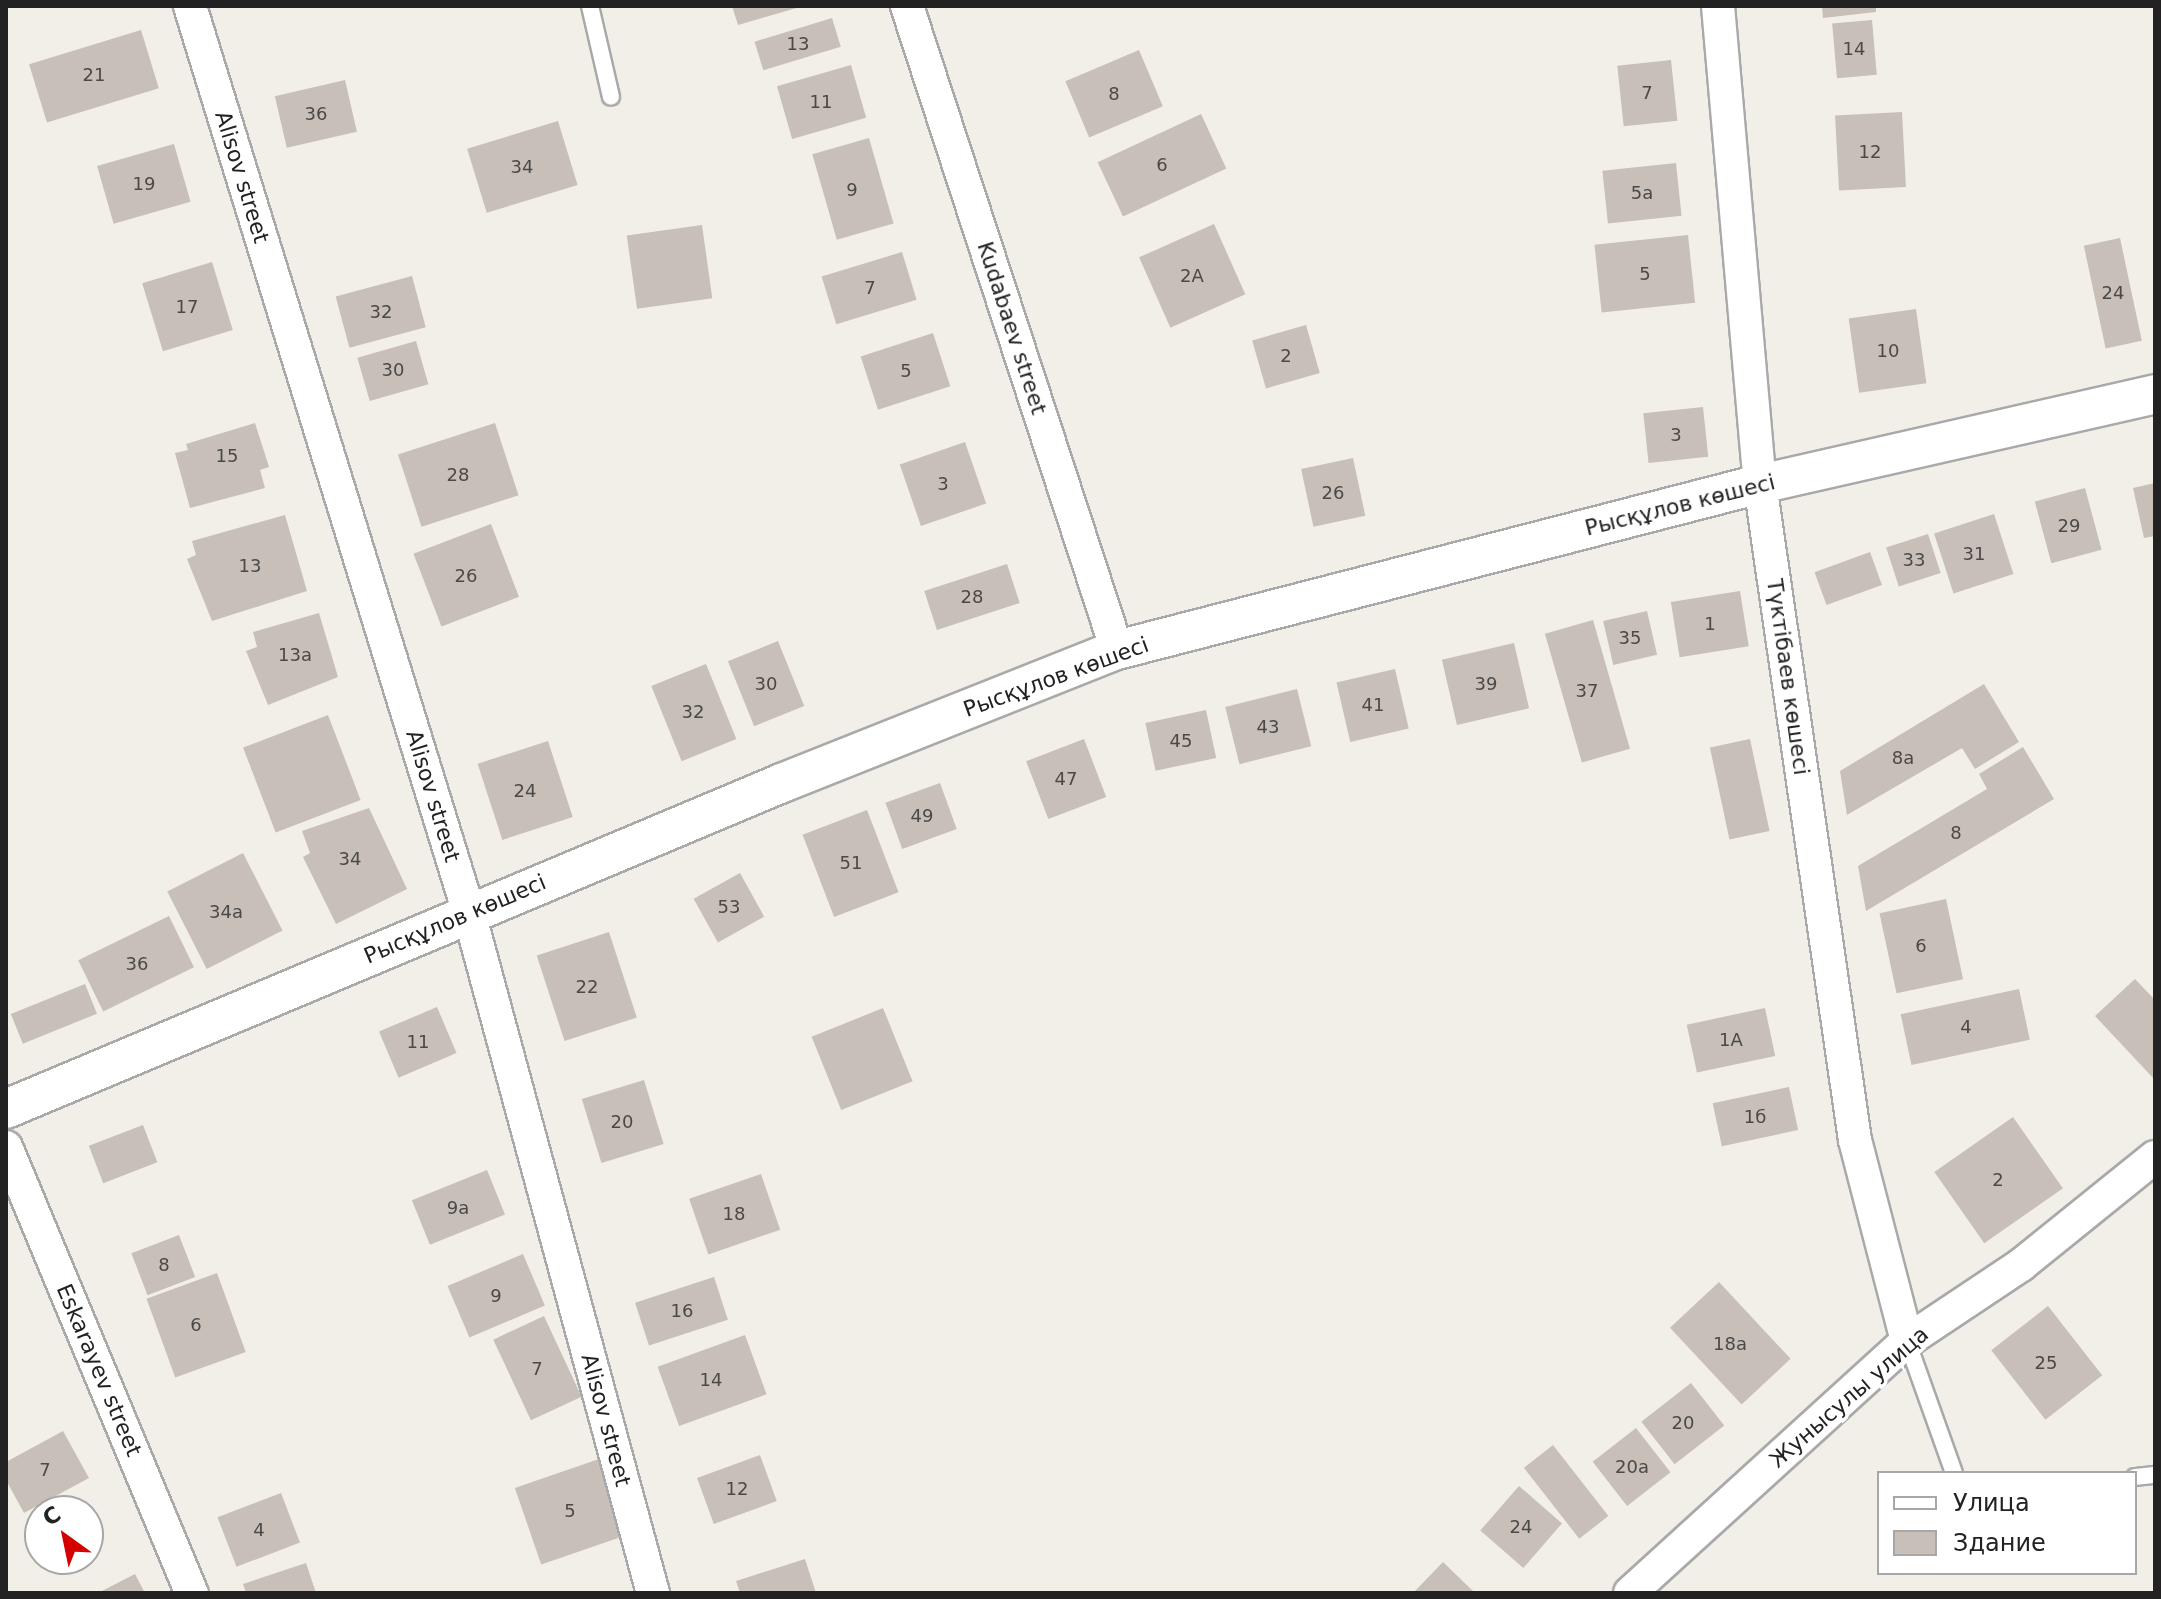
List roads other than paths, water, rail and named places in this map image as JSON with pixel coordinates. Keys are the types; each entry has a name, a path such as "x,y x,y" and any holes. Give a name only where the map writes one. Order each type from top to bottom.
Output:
{"street":[{"name":"Alisov street","path":"190,6 469,913 653,1593"},
{"name":"Kudabaev street","path":"907,6 1117,650"},
{"name":"Түктібаев көшесі","path":"1718,6 1760,484 1855,1140 1907,1341"},
{"name":"Рысқұлов көшесі","path":"6,1109 469,913 1117,650 1760,484 2155,394"},
{"name":"Eskarayev street","path":"6,1147 192,1593"},
{"name":"Жунысулы улица","path":"1630,1593 1907,1341 2021,1265 2155,1157"}],"lane":[{"path":"590,6 611,97"},
{"path":"1907,1341 1953,1471"}]}
